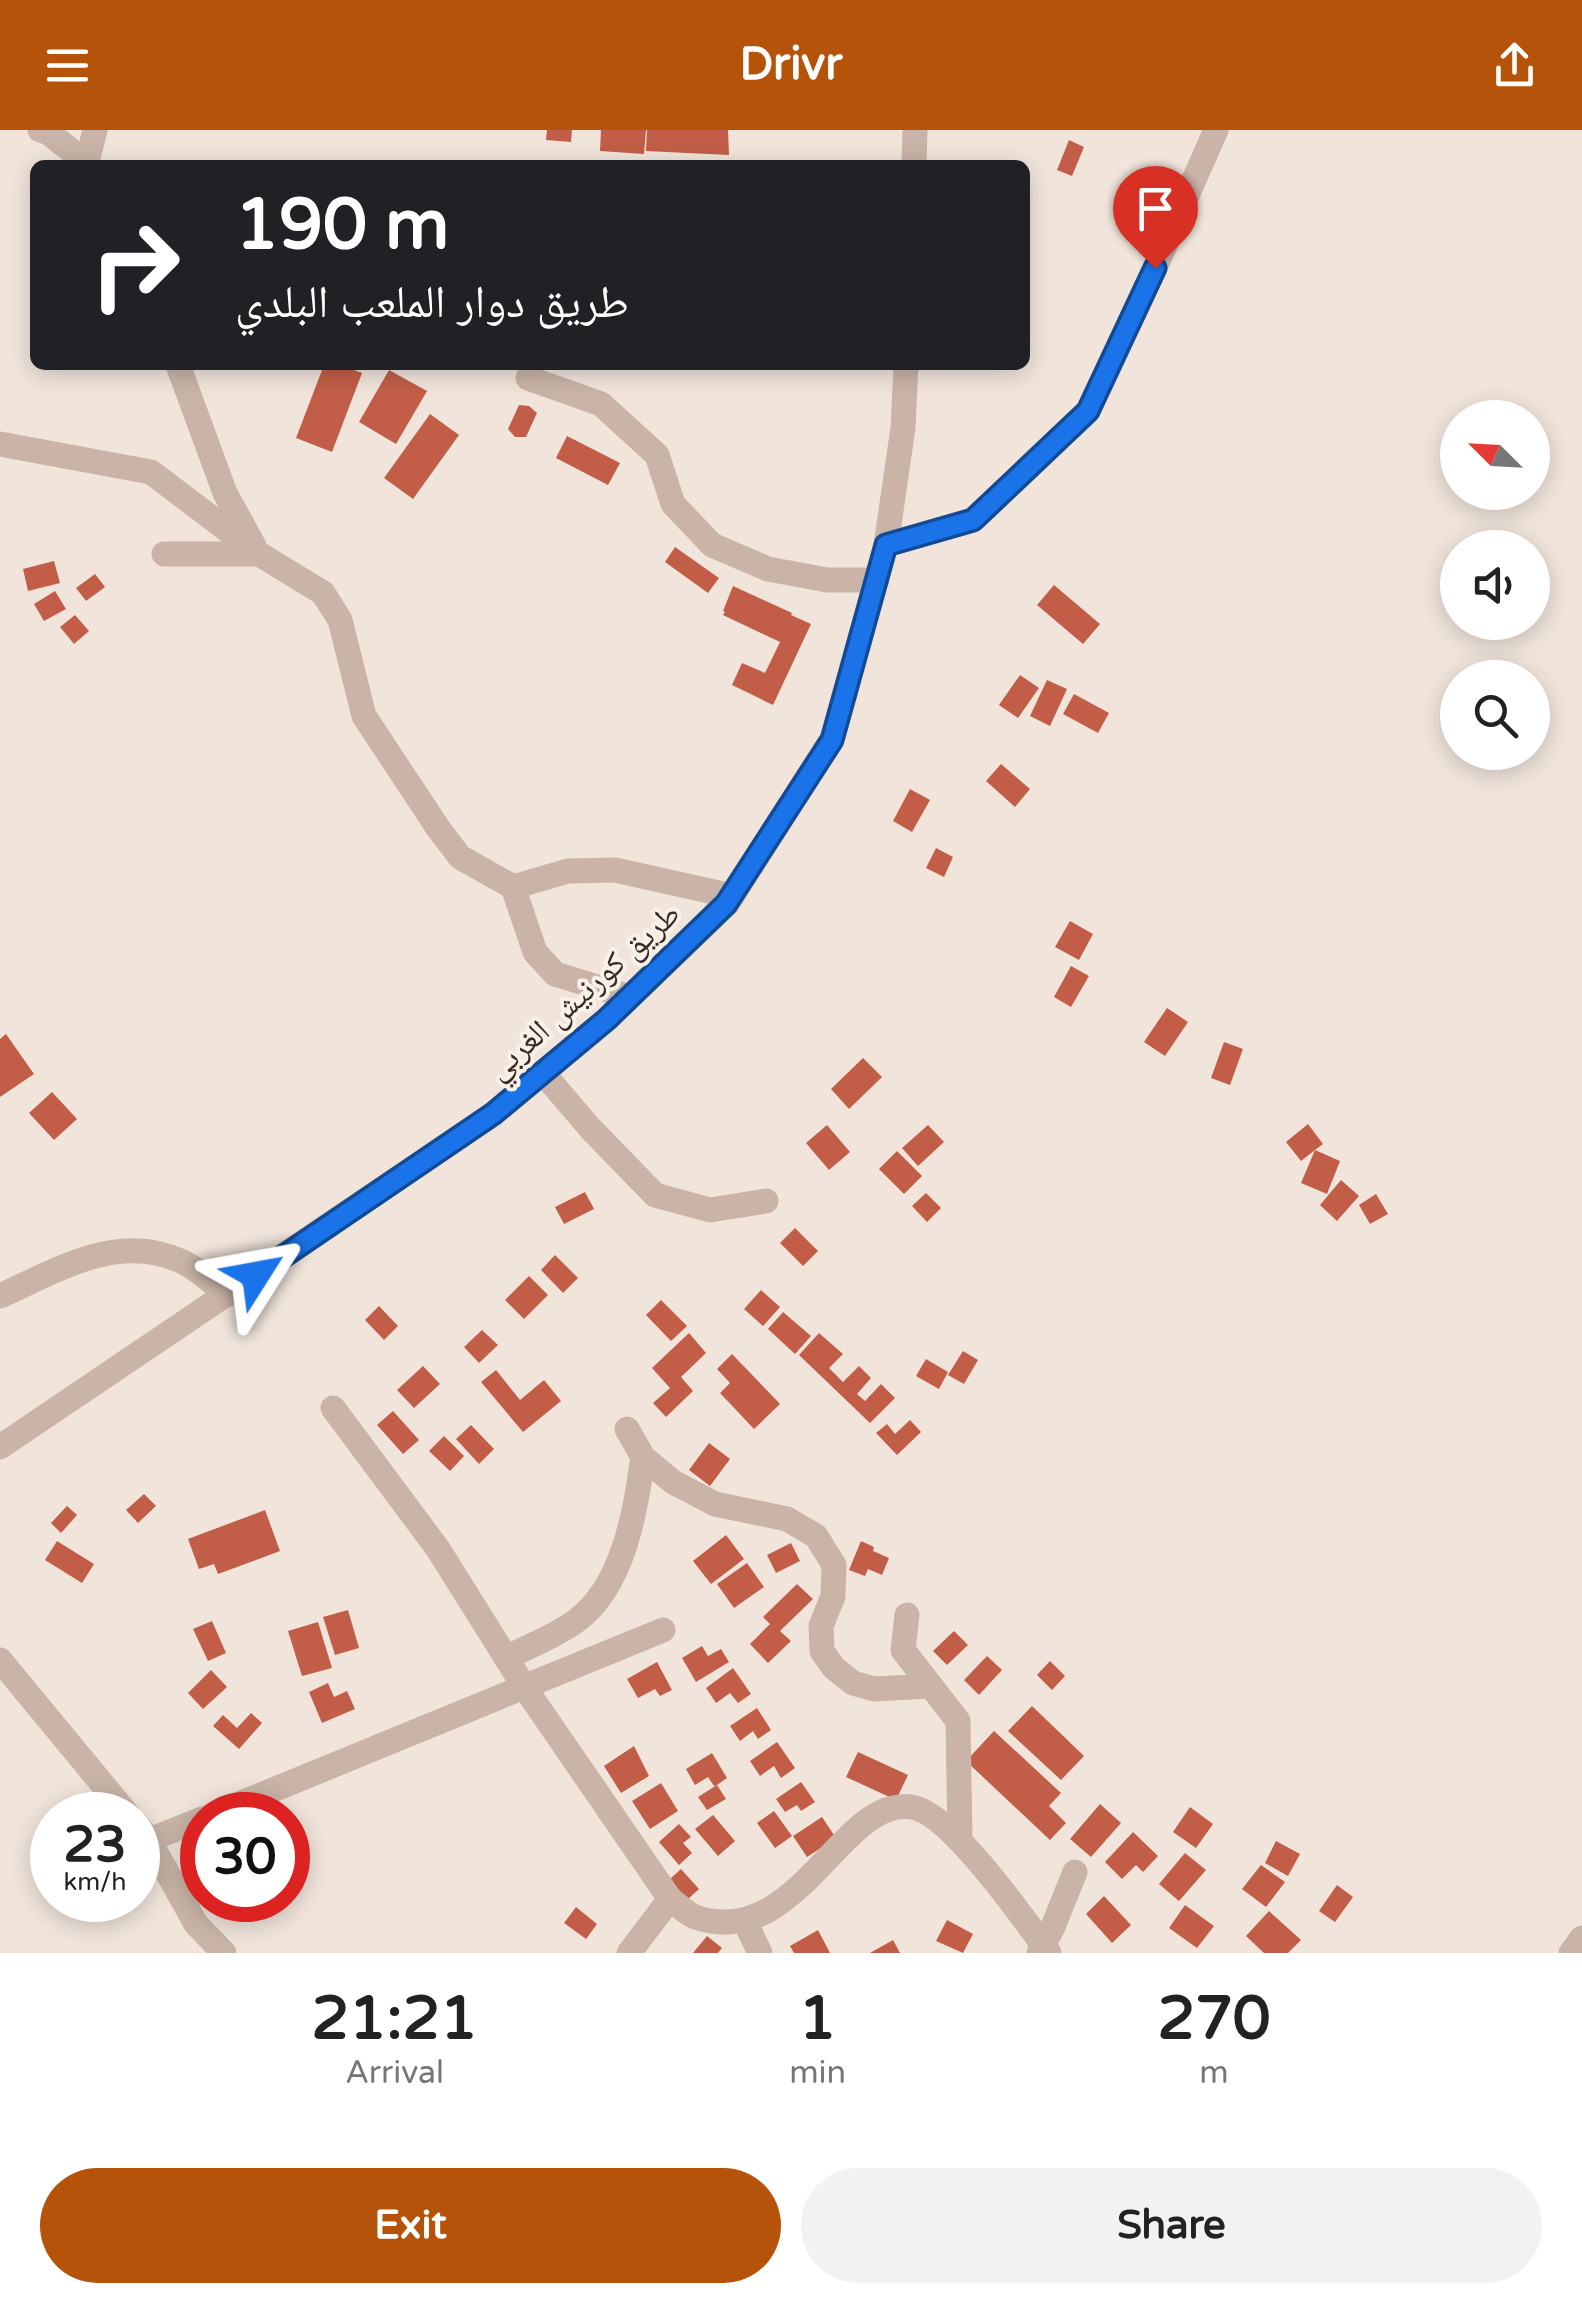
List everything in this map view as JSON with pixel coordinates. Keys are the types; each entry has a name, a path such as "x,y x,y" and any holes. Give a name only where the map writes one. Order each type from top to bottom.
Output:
{"street":[{"path":"40,130 83,160"},
{"path":"89,160 95,130"},
{"path":"914,160 915,130"},
{"path":"886,545 973,520 1088,411 1216,130"},
{"path":"180,370 225,494 259,554"},
{"name":"طريق كورنيش الغربي","path":"0,1447 493,1114 606,1020 726,904 832,740 886,545 903,428 906,370"},
{"path":"528,378 602,404 657,456 674,504 712,545 768,569 826,580 877,580"},
{"path":"0,444 151,472 259,554 323,593 340,620 364,716 460,857 513,887 534,952 556,974 630,997"},
{"path":"164,554 259,554"},
{"path":"513,887 568,872 615,870 732,896"},
{"path":"543,1072 655,1196 710,1210 766,1201"},
{"path":"0,1296 92,1256 138,1249 185,1263 226,1295"},
{"path":"333,1408 438,1549 525,1688 670,1899 695,1917 726,1926 747,1926 790,1904 865,1823 890,1809 914,1808 935,1818 960,1839 1044,1951"},
{"path":"627,1429 643,1457 673,1482 715,1504 787,1520 816,1536 834,1565 833,1596 821,1626 822,1651 834,1668 852,1683 874,1689 930,1686"},
{"path":"506,1658 576,1622 600,1599 626,1544 643,1457"},
{"path":"907,1615 903,1650 958,1721 960,1839"},
{"path":"269,1792 663,1630"},
{"path":"0,1660 109,1792"},
{"path":"160,1863 190,1916 224,1953"},
{"path":"1044,1951 1075,1872"},
{"path":"630,1953 670,1899"},
{"path":"747,1926 760,1953"},
{"path":"1571,1953 1582,1938"}],"building":[{"path":"547,130 572,130 571,142 546,140"},
{"path":"601,130 646,130 644,154 600,151"},
{"path":"647,130 728,130 729,155 646,151"},
{"path":"1069,140 1084,147 1072,176 1057,170"},
{"path":"322,370 362,373 332,452 296,438"},
{"path":"389,370 427,391 396,444 359,422"},
{"path":"519,405 529,406 537,413 526,437 515,437 508,429"},
{"path":"430,414 459,435 413,499 384,478"},
{"path":"567,436 620,463 608,485 556,458"},
{"path":"675,547 719,578 708,593 665,562"},
{"path":"54,561 60,583 28,591 23,569"},
{"path":"95,574 105,587 86,601 76,588"},
{"path":"1054,585 1100,624 1083,644 1037,605"},
{"path":"733,586 811,624 773,705 732,685 742,663 765,673 780,642 723,615"},
{"path":"55,591 66,609 44,621 34,604"},
{"path":"75,615 89,631 74,644 60,627"},
{"path":"1020,675 1039,688 1018,718 999,705"},
{"path":"1047,680 1067,689 1050,726 1030,716"},
{"path":"1074,694 1109,713 1098,733 1063,714"},
{"path":"1001,764 1030,789 1015,807 986,781"},
{"path":"910,789 930,800 912,832 893,821"},
{"path":"936,848 953,857 944,877 926,868"},
{"path":"1070,921 1093,934 1079,960 1055,947"},
{"path":"1071,966 1089,976 1071,1007 1054,997"},
{"path":"1167,1008 1188,1022 1165,1056 1144,1042"},
{"path":"6,1034 34,1074 0,1097 0,1039"},
{"path":"1224,1042 1243,1049 1230,1085 1211,1078"},
{"path":"863,1058 882,1077 849,1109 831,1089"},
{"path":"52,1092 77,1119 54,1140 29,1113"},
{"path":"1308,1124 1323,1144 1301,1161 1286,1142"},
{"path":"827,1125 850,1152 829,1170 806,1143"},
{"path":"928,1125 944,1142 918,1166 902,1148"},
{"path":"1315,1150 1340,1161 1327,1194 1301,1183"},
{"path":"897,1151 922,1176 904,1194 879,1169"},
{"path":"1341,1180 1359,1196 1337,1221 1320,1205"},
{"path":"585,1192 594,1209 564,1224 555,1207"},
{"path":"926,1193 941,1208 927,1222 912,1206"},
{"path":"1376,1194 1388,1214 1370,1224 1359,1205"},
{"path":"795,1228 818,1251 803,1266 780,1243"},
{"path":"555,1255 578,1278 563,1293 541,1270"},
{"path":"529,1276 548,1295 524,1319 505,1300"},
{"path":"761,1290 780,1307 763,1326 744,1309"},
{"path":"661,1300 687,1326 671,1341 646,1315"},
{"path":"379,1306 398,1326 384,1340 365,1320"},
{"path":"783,1312 811,1336 795,1354 768,1329"},
{"path":"482,1330 498,1345 479,1363 464,1347"},
{"path":"689,1333 706,1353 681,1377 693,1391 666,1417 653,1403 670,1388 652,1368"},
{"path":"819,1333 843,1354 829,1368 843,1382 859,1366 871,1378 857,1394 865,1401 881,1384 895,1398 870,1423 799,1355"},
{"path":"963,1351 978,1360 964,1384 948,1375"},
{"path":"732,1354 780,1404 754,1429 720,1393 730,1383 717,1369"},
{"path":"926,1359 948,1372 939,1389 916,1376"},
{"path":"423,1366 440,1384 414,1408 397,1390"},
{"path":"496,1370 520,1400 544,1380 561,1401 523,1432 481,1382"},
{"path":"393,1411 419,1440 403,1454 377,1425"},
{"path":"910,1420 921,1432 897,1455 876,1433 887,1424 895,1434"},
{"path":"471,1425 494,1449 479,1464 456,1439"},
{"path":"444,1436 464,1456 450,1471 429,1451"},
{"path":"709,1443 730,1459 710,1486 689,1470"},
{"path":"144,1494 156,1506 138,1523 126,1510"},
{"path":"67,1506 77,1515 61,1533 51,1523"},
{"path":"265,1510 280,1551 218,1574 214,1564 199,1569 188,1539"},
{"path":"726,1535 744,1559 711,1584 693,1561"},
{"path":"57,1541 94,1564 82,1583 45,1560"},
{"path":"861,1541 889,1558 882,1575 868,1569 865,1576 849,1570"},
{"path":"791,1543 800,1561 776,1573 767,1555"},
{"path":"747,1563 764,1587 734,1608 717,1584"},
{"path":"797,1584 813,1599 780,1631 791,1641 768,1663 750,1644 770,1624 763,1617"},
{"path":"348,1610 359,1648 335,1655 323,1617"},
{"path":"212,1621 226,1653 208,1661 193,1629"},
{"path":"318,1622 332,1668 302,1676 288,1631"},
{"path":"954,1631 968,1645 947,1665 933,1651"},
{"path":"702,1646 708,1656 721,1649 729,1662 696,1682 682,1658"},
{"path":"987,1656 1002,1670 979,1695 964,1680"},
{"path":"1050,1661 1065,1676 1052,1690 1037,1675"},
{"path":"657,1662 672,1690 660,1696 655,1689 638,1698 627,1679"},
{"path":"733,1668 751,1694 738,1703 730,1693 716,1703 706,1688"},
{"path":"211,1670 227,1687 203,1709 188,1693"},
{"path":"328,1683 334,1697 347,1691 355,1709 322,1723 309,1692"},
{"path":"1032,1706 1084,1756 1061,1780 1008,1731"},
{"path":"757,1708 771,1730 758,1739 753,1731 740,1741 730,1726"},
{"path":"251,1713 262,1723 239,1749 213,1726 223,1715 237,1728"},
{"path":"994,1731 1061,1793 1049,1806 1066,1823 1050,1840 966,1761"},
{"path":"777,1742 795,1768 781,1778 774,1766 760,1776 750,1761"},
{"path":"634,1746 649,1776 621,1793 604,1766"},
{"path":"858,1752 908,1775 896,1800 846,1777"},
{"path":"712,1753 727,1778 714,1786 708,1777 695,1785 686,1769"},
{"path":"801,1782 815,1802 801,1811 797,1805 785,1812 776,1799"},
{"path":"661,1783 678,1811 650,1829 632,1801"},
{"path":"717,1785 726,1799 707,1810 698,1797"},
{"path":"1100,1804 1121,1823 1091,1857 1070,1839"},
{"path":"1190,1807 1213,1824 1196,1848 1173,1832"},
{"path":"774,1811 792,1836 775,1848 757,1823"},
{"path":"713,1815 735,1841 718,1856 695,1829"},
{"path":"822,1817 836,1838 807,1857 793,1836"},
{"path":"679,1824 691,1837 683,1843 692,1853 679,1865 659,1842"},
{"path":"1133,1832 1158,1856 1143,1872 1136,1865 1122,1879 1105,1862"},
{"path":"1276,1841 1300,1854 1288,1876 1265,1863"},
{"path":"1185,1853 1206,1870 1179,1901 1159,1884"},
{"path":"1261,1865 1285,1882 1266,1907 1242,1889"},
{"path":"681,1869 699,1889 687,1900 670,1879"},
{"path":"1337,1885 1353,1897 1335,1922 1319,1911"},
{"path":"1104,1896 1131,1925 1112,1943 1086,1914"},
{"path":"1185,1905 1214,1926 1197,1948 1169,1928"},
{"path":"576,1907 597,1924 586,1939 564,1923"},
{"path":"1269,1911 1301,1940 1288,1953 1264,1953 1246,1936"},
{"path":"947,1920 973,1934 963,1953 936,1941"},
{"path":"818,1930 830,1953 794,1953 790,1946"},
{"path":"707,1936 722,1948 718,1953 693,1953"},
{"path":"893,1940 900,1953 870,1953"}],"route":[{"path":"256,1275 493,1114 606,1020 726,904 832,740 886,545 973,520 1088,411 1155,268"}]}
